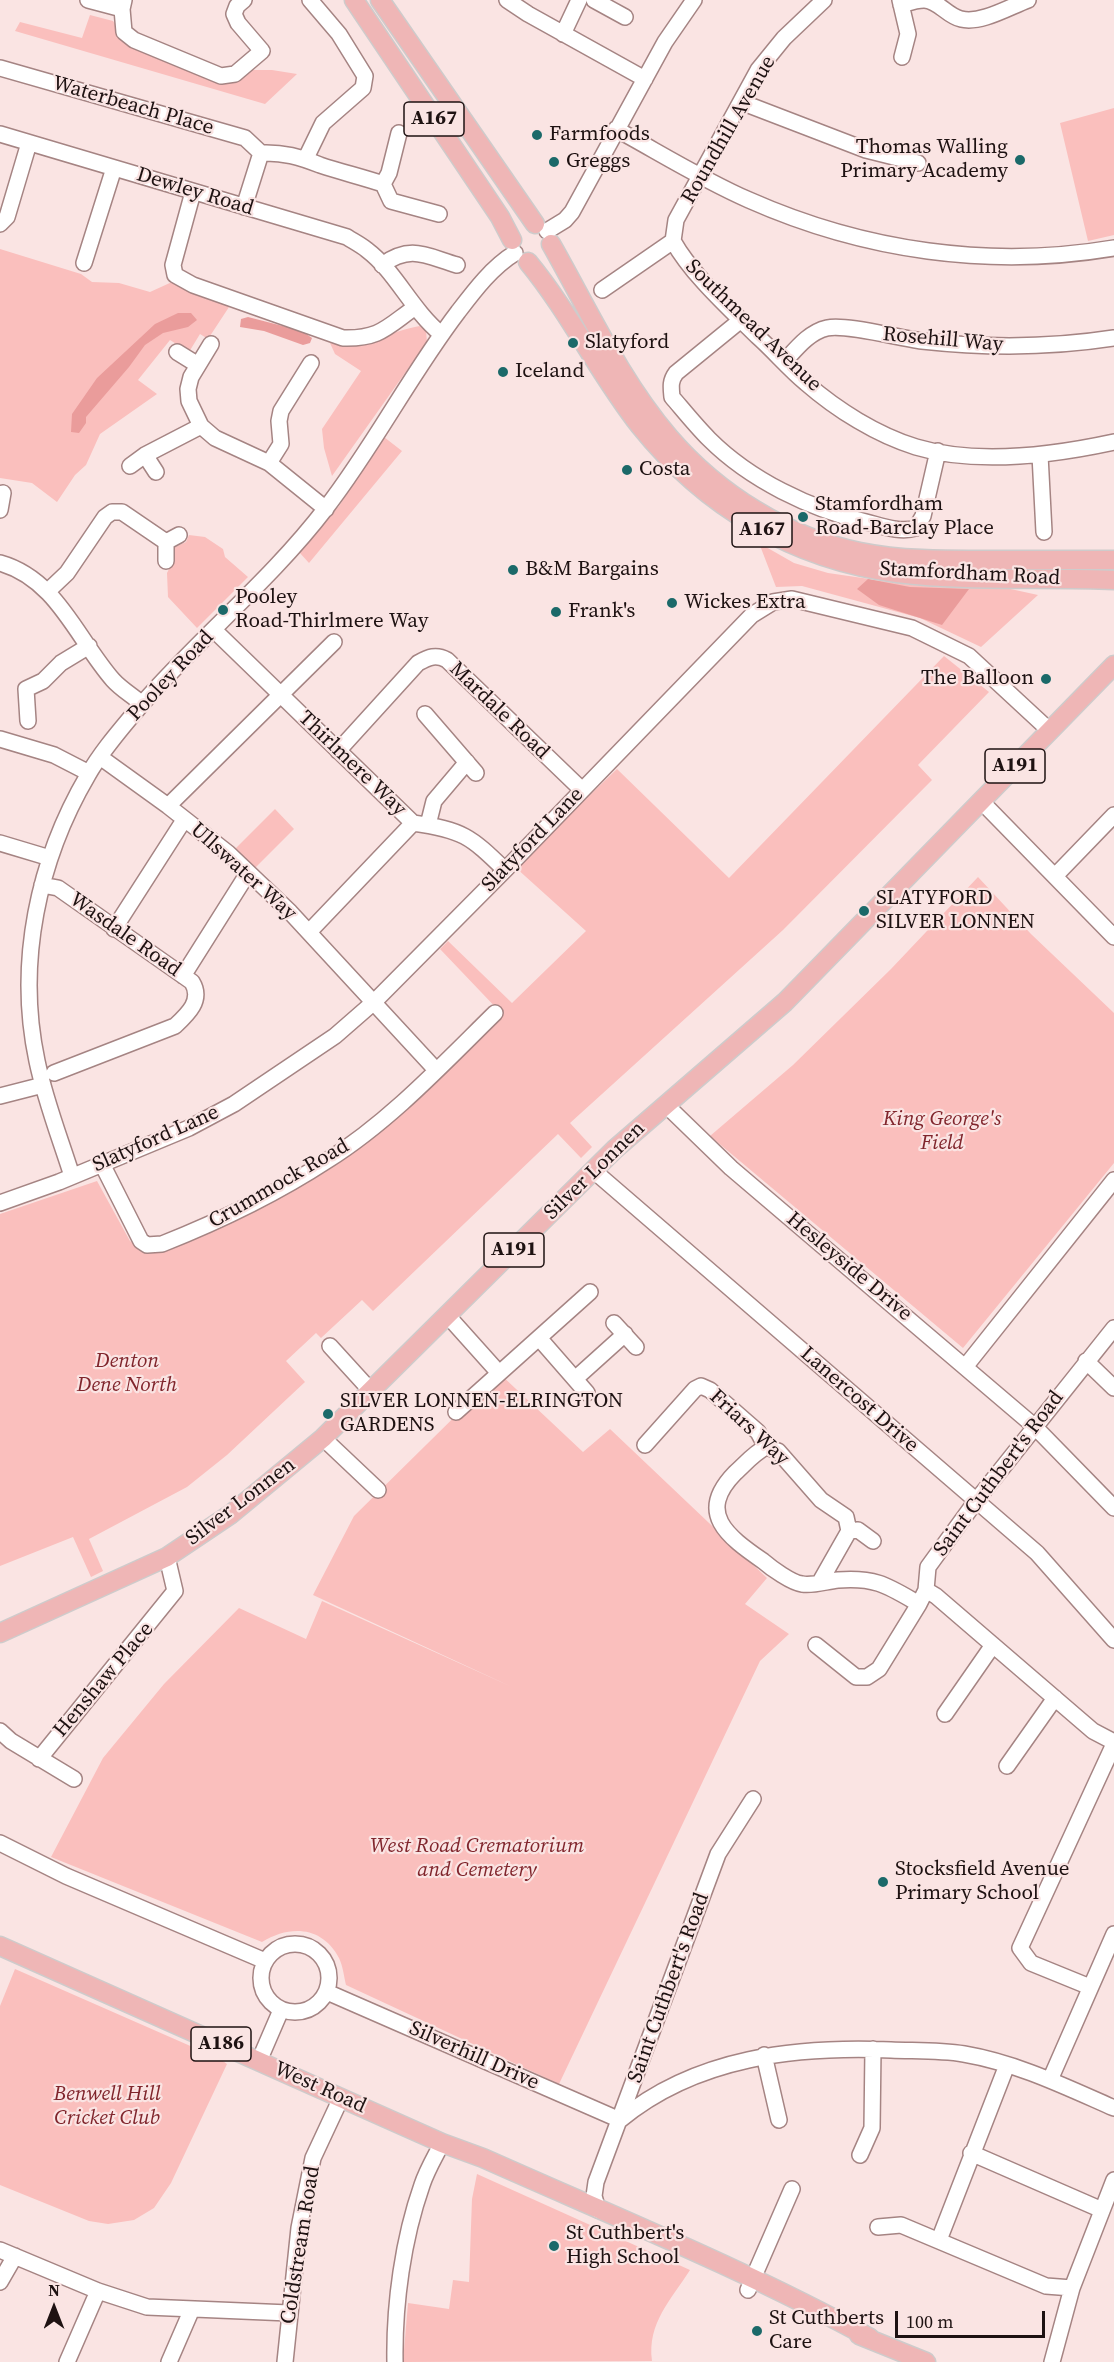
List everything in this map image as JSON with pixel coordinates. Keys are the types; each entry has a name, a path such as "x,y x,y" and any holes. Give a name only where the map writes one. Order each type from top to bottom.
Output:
{"main road":[{"name":"Stamfordham Road","path":"354,0 501,217 518,252 555,297 624,402 651,439 698,486 758,529 825,558 896,573 957,577 1114,580"},
{"name":"Stamfordham Road","path":"380,0 545,233 606,344 665,432 714,480 754,509 808,536 858,552 928,560 1114,560"},
{"path":"522,226 545,233 547,255 543,258 518,252 522,226"},
{"name":"Silver Lonnen","path":"0,1633 167,1557 231,1514 323,1438 594,1171 785,1002 1114,664"},
{"name":"West Road","path":"0,1946 441,2143 483,2158 598,2210 825,2324 870,2338 926,2362"},
{"name":"West Road","path":"441,2143 479,2169 750,2285"}],"street":[{"path":"88,0 123,4 124,32 134,40 211,74 221,76 235,74 266,57 238,23 234,14 237,6 244,0"},
{"path":"306,158 323,123 363,88 365,76 339,34 310,0"},
{"path":"507,0 645,79"},
{"path":"563,34 579,0"},
{"path":"594,0 626,17"},
{"path":"545,233 566,219 572,212 665,42 694,0"},
{"name":"Roundhill Avenue","path":"673,241 676,220 758,70 777,46 824,0"},
{"path":"902,57 908,34 900,2 924,0 933,2 951,16 963,20 986,16 1028,0"},
{"name":"Waterbeach Place","path":"0,68 245,138 261,153"},
{"path":"741,102 866,150 918,163"},
{"path":"616,129 749,200 843,234 892,246 932,253 1013,258 1067,255 1114,248"},
{"path":"383,184 390,173 399,133"},
{"name":"Dewley Road","path":"0,134 347,237 367,250 414,308 441,334"},
{"path":"0,224 7,217 29,143"},
{"path":"244,207 261,153 279,152 306,158 383,184 391,201 439,214"},
{"path":"84,263 114,168"},
{"path":"193,192 173,265 175,275 193,285 343,338 363,339 379,333 414,308"},
{"path":"602,290 673,241"},
{"name":"Southmead Avenue","path":"673,241 681,256 741,320 807,384 876,430 915,447 971,455 1040,455 1074,451 1114,442"},
{"name":"Pooley Road","path":"72,1176 43,1085 33,1040 29,999 31,936 42,885 71,806 99,757 142,704 326,509 441,334 487,277 505,259 518,252"},
{"path":"382,266 404,253 414,253 457,265"},
{"path":"741,320 676,373 671,380 671,389 672,397 710,439 752,472 788,494 841,516 898,530 909,530 916,528 923,516 938,452"},
{"name":"Rosehill Way","path":"784,362 813,333 827,328 843,328 924,341 1005,347 1114,338"},
{"path":"211,344 191,377 188,389 189,401 201,426 215,438 269,462 326,509"},
{"path":"177,352 198,365"},
{"path":"269,462 281,444 279,422 281,411 311,363"},
{"path":"130,466 145,455 201,426"},
{"path":"145,455 156,472"},
{"path":"1040,455 1044,532"},
{"path":"0,510 3,492"},
{"path":"48,591 67,573 105,517 112,512 122,512 173,539 166,561"},
{"path":"0,563 14,567 48,591 115,683 142,704"},
{"name":"Slatyford Lane","path":"0,1203 189,1128 234,1104 335,1036 374,1002 753,615 773,602 792,599 912,628 969,656 1050,732"},
{"name":"Thirlmere Way","path":"214,630 338,751 420,824 458,832 469,837 505,870"},
{"path":"168,806 334,642"},
{"path":"28,721 26,689 44,681 61,663 88,645"},
{"name":"Mardale Road","path":"338,751 418,663 429,657 440,656 447,660 582,790"},
{"path":"309,932 420,824 434,801 471,767 425,714"},
{"path":"0,739 54,755 89,773"},
{"name":"Ullswater Way","path":"99,757 168,806 228,853 309,932 436,1070"},
{"path":"981,801 1056,875 1114,937"},
{"path":"1056,875 1114,815"},
{"path":"114,928 184,820"},
{"path":"0,843 50,858"},
{"path":"183,976 248,873"},
{"name":"Wasdale Road","path":"42,885 58,888 192,982 197,997 188,1014 175,1026 54,1073"},
{"name":"Crummock Road","path":"102,1164 141,1241 147,1245 162,1244 203,1228 254,1203 329,1160 387,1115 495,1013"},
{"path":"0,1096 43,1085"},
{"name":"Hesleyside Drive","path":"666,1105 731,1168 1034,1426 1114,1508"},
{"name":"Lanercost Drive","path":"594,1171 1037,1553 1114,1640"},
{"path":"965,1367 1114,1180"},
{"path":"456,1412 590,1292"},
{"path":"447,1316 499,1373"},
{"name":"Saint Cuthbert's Road","path":"816,1645 856,1677 867,1677 879,1669 923,1597 928,1567 1034,1426 1114,1328"},
{"path":"575,1379 620,1329 636,1347"},
{"path":"538,1338 587,1393"},
{"path":"330,1346 371,1391"},
{"path":"1086,1361 1114,1388"},
{"name":"Friars Way","path":"645,1445 694,1389 701,1386 710,1390 747,1421 758,1432 766,1446 778,1450 821,1500 846,1517 849,1531"},
{"path":"323,1438 378,1490"},
{"path":"766,1446 725,1484 715,1502 717,1517 750,1552 775,1570 801,1584 866,1579 923,1597 936,1596 1093,1731 1114,1743 1020,1948 1031,1963 1090,1987"},
{"path":"820,1582 849,1531 858,1530 873,1541"},
{"name":"Henshaw Place","path":"0,1731 39,1759 175,1592 167,1557"},
{"path":"945,1714 993,1645"},
{"path":"1007,1766 1055,1698"},
{"path":"39,1759 74,1779"},
{"name":"Saint Cuthbert's Road","path":"598,2210 594,2196 596,2182 718,1854 753,1799"},
{"path":"0,1843 66,1876 265,1961"},
{"path":"1050,2080 1114,1934"},
{"path":"290,1944 310,1947 319,1953 326,1961 329,1971 327,1992 322,2001 313,2008 292,2013 281,2010 271,2003 264,1994 261,1983 261,1972 265,1961 280,1947 290,1944"},
{"name":"Silverhill Drive","path":"327,1992 620,2120"},
{"path":"259,2061 281,2010"},
{"path":"620,2120 641,2103 712,2071 764,2055 832,2049 964,2054 1007,2065 1050,2080 1114,2108"},
{"path":"860,2155 872,2128 873,2049"},
{"path":"764,2055 779,2120"},
{"path":"939,2241 971,2153 1007,2065"},
{"name":"Coldstream Road","path":"285,2362 299,2228 313,2158 342,2098"},
{"path":"395,2362 398,2309 411,2223 422,2184 441,2143"},
{"path":"971,2153 1102,2210"},
{"path":"1052,2362 1072,2288 1114,2180"},
{"path":"569,2197 585,2194 596,2182"},
{"path":"750,2285 792,2189"},
{"path":"878,2227 901,2225 1047,2286 1072,2288"},
{"path":"0,2250 98,2291 147,2307 289,2313"},
{"path":"0,2282 15,2256"},
{"path":"67,2362 98,2291"},
{"path":"170,2362 192,2309"}],"green space":[{"path":"90,15 113,21 129,42 215,80 250,70 272,70 297,74 265,104 15,31 20,22 82,38"},
{"path":"1114,108 1114,235 1088,241 1060,123"},
{"path":"0,249 81,274 92,282 119,283 150,292 172,282 231,304 208,339 200,334 189,352 170,340 138,380 157,394 100,434 86,465 75,475 57,502 32,483 0,478"},
{"path":"420,326 426,331 427,342 332,476 324,448 322,429 361,371 335,354 330,343 365,341"},
{"path":"384,437 402,451 309,563 299,552 339,506"},
{"path":"189,535 205,537 223,549 225,557 248,577 197,628 168,597 167,573 172,563 173,548 186,542"},
{"path":"759,543 794,563 828,573 911,585 997,586 1038,595 981,647 920,618 802,586 776,587"},
{"name":"Denton Dene North","path":"944,656 989,692 918,765 932,780 783,930 570,1123 592,1147 581,1158 558,1134 373,1311 362,1300 321,1338 316,1333 286,1361 305,1382 227,1455 187,1487 89,1539 103,1571 91,1577 73,1537 0,1566 0,1214 97,1181 130,1241 142,1249 336,1159 501,1013 440,949 448,941 512,1003 586,931 515,867 617,769 729,878"},
{"path":"275,809 294,829 253,870 234,850"},
{"name":"King George's Field","path":"978,877 1031,934 1114,1013 1114,1163 963,1348 710,1136 793,1065 891,969"},
{"name":"West Road Crematorium and Cemetery","path":"499,1373 583,1452 610,1429 767,1578 745,1604 789,1634 760,1661 559,2084 346,1985 339,1958 332,1947 315,1934 294,1931 273,1936 262,1942 51,1857 103,1758 164,1684 239,1608 306,1639 322,1601 512,1687 313,1595 354,1516"},
{"name":"Benwell Hill Cricket Club","path":"15,1969 227,2064 171,2183 154,2208 134,2220 108,2224 89,2221 0,2185 0,2006"},
{"name":"St Cuthbert's High School","path":"477,2174 690,2270 657,2323 651,2347 652,2361 403,2362 408,2303 449,2309 453,2280 469,2282 472,2199"}],"shaded area":[{"path":"178,313 191,313 197,320 188,327 163,333 145,345 86,417 86,423 79,433 71,432 72,414 97,378 155,324"},
{"path":"248,317 302,331 312,338 310,343 303,345 264,331 240,327 241,319"},
{"path":"868,579 910,587 969,589 942,625 879,605 857,589"}],"place":[{"name":"Farmfoods","path":"537,135"},
{"name":"Thomas Walling Primary Academy","path":"1020,160"},
{"name":"Greggs","path":"554,162"},
{"name":"Slatyford","path":"573,343"},
{"name":"Iceland","path":"503,372"},
{"name":"Costa","path":"627,470"},
{"name":"Stamfordham Road-Barclay Place","path":"803,517"},
{"name":"B&M Bargains","path":"513,570"},
{"name":"Wickes Extra","path":"672,603"},
{"name":"Pooley Road-Thirlmere Way","path":"223,610"},
{"name":"Frank's","path":"556,612"},
{"name":"The Balloon","path":"1046,679"},
{"name":"SLATYFORD SILVER LONNEN","path":"864,911"},
{"name":"SILVER LONNEN-ELRINGTON GARDENS","path":"328,1414"},
{"name":"Stocksfield Avenue Primary School","path":"883,1882"},
{"name":"St Cuthbert's High School","path":"554,2246"},
{"name":"St Cuthberts Care","path":"757,2331"}]}
